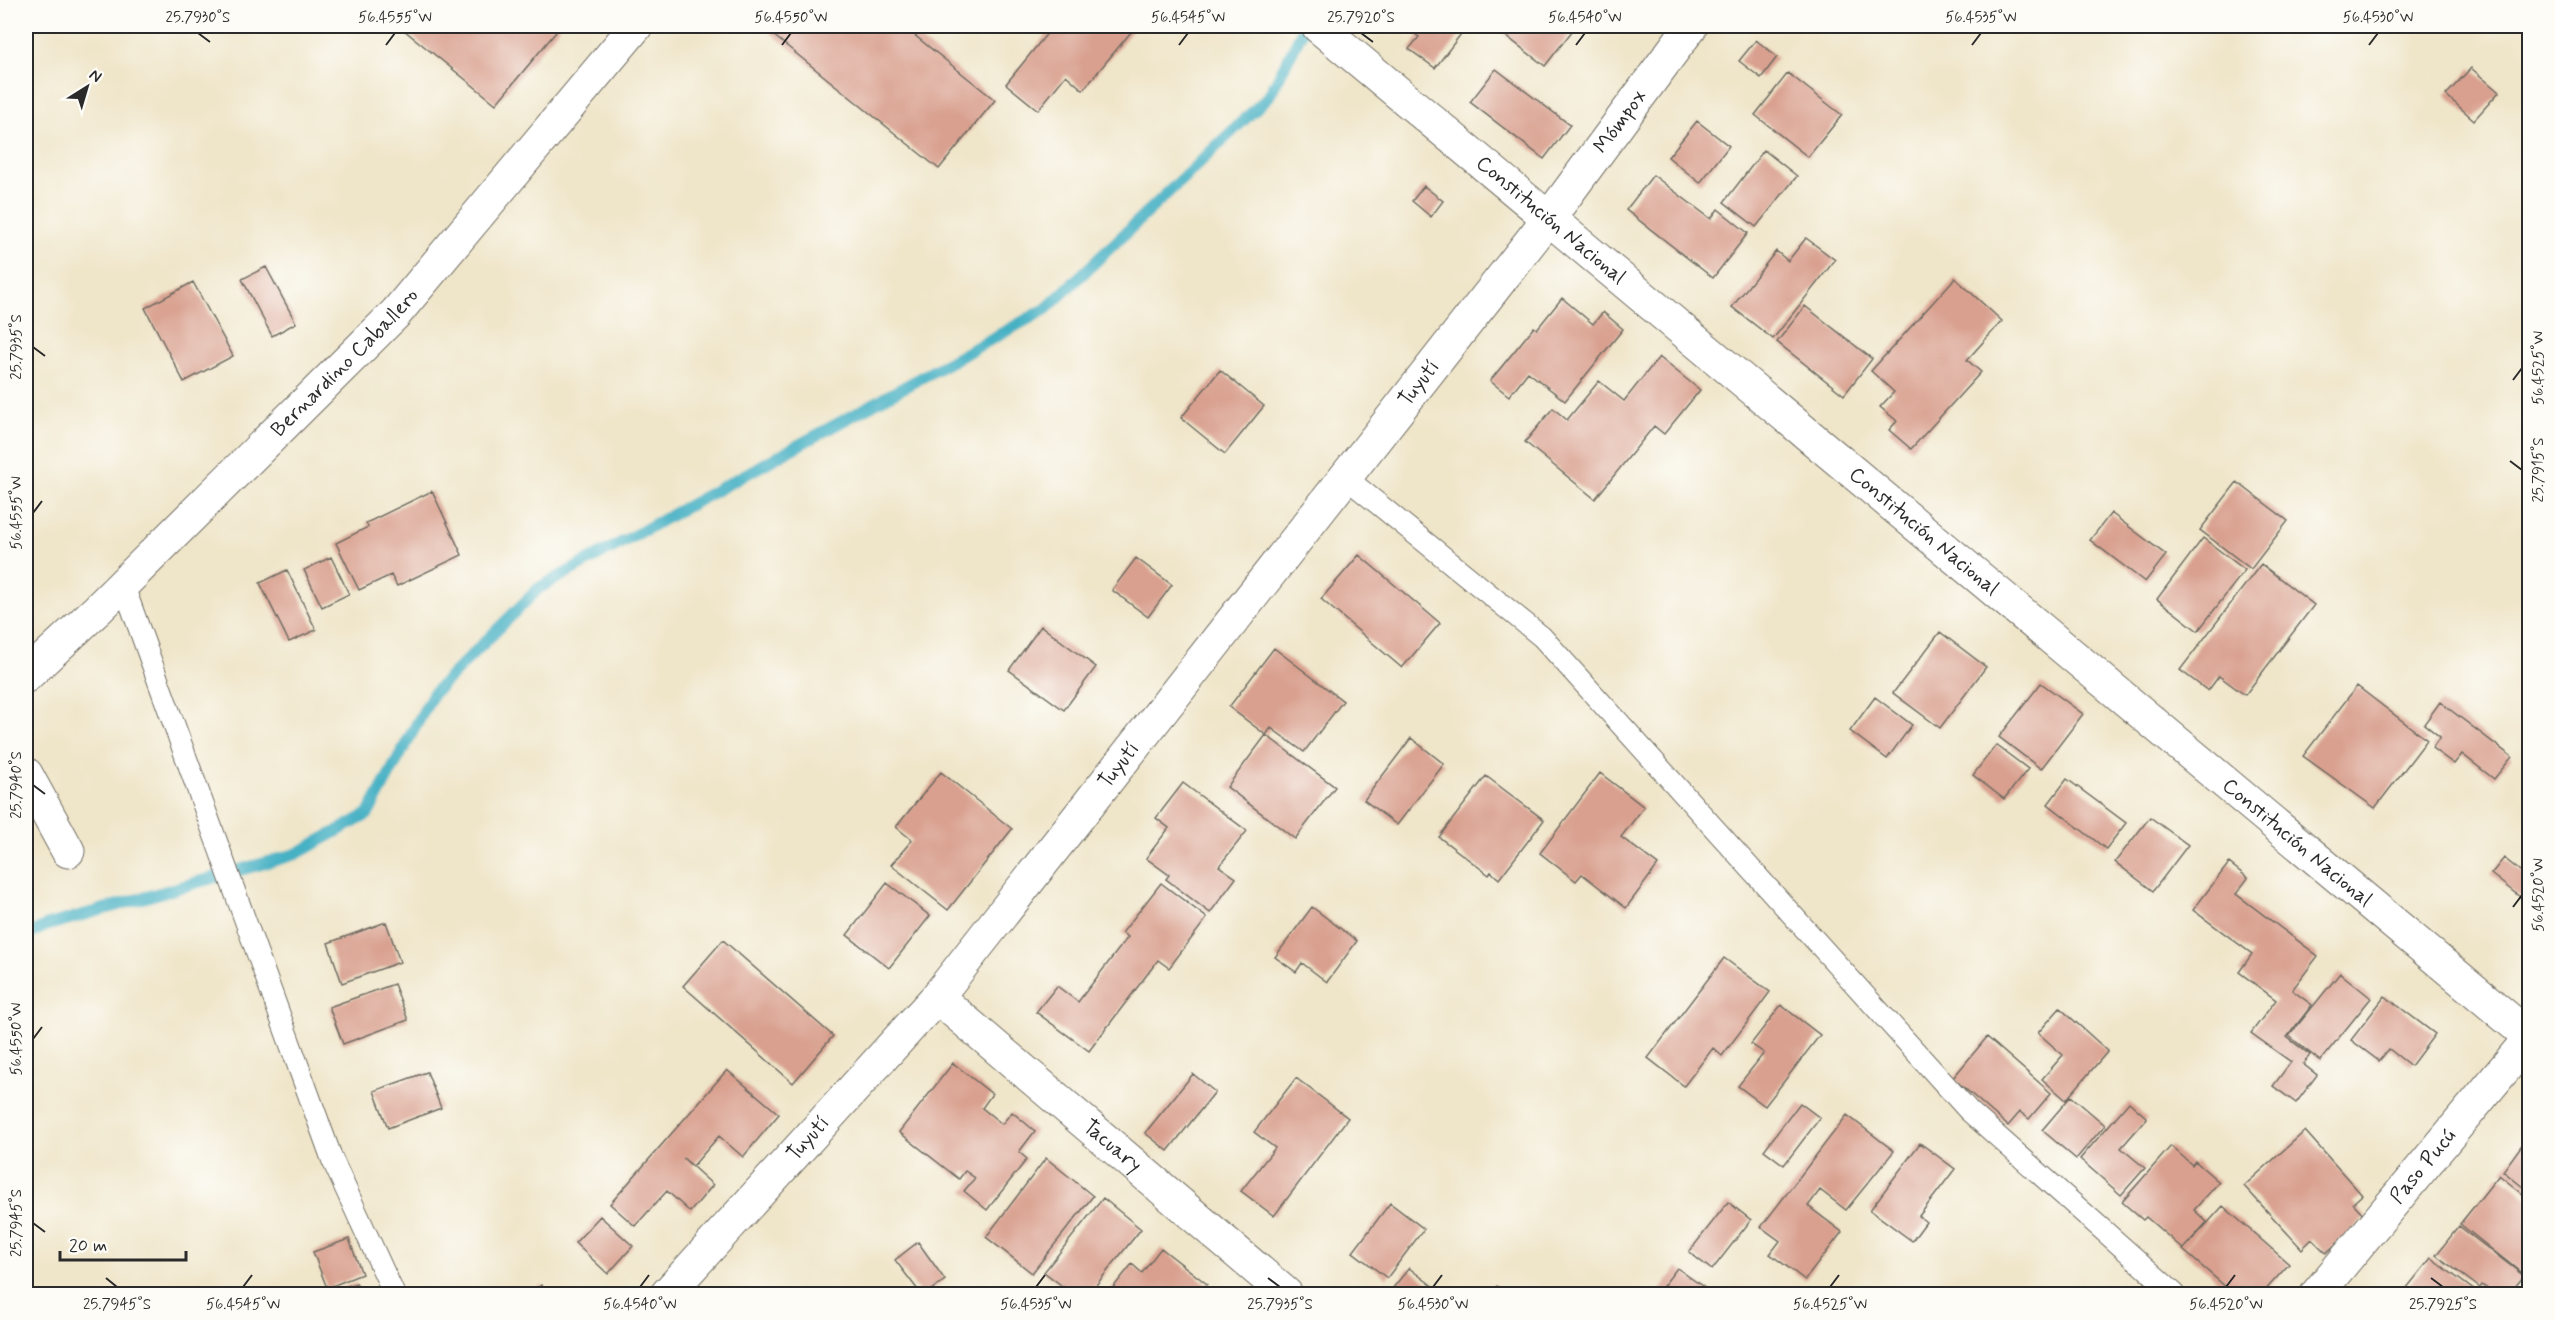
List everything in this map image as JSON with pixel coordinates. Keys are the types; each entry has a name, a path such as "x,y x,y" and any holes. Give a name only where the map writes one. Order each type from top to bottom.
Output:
{"street":[{"name":"Bernardino Caballero","path":"26,676 123,584 396,313 636,26"},
{"name":"Mómpox","path":"1549,218 1691,26"},
{"name":"Constitución Nacional","path":"1324,31 2529,1038"},
{"name":"Tuyutí","path":"668,1294 937,997 1549,218"},
{"path":"26,774 68,851"},
{"name":"Tacuary","path":"937,997 1286,1294"},
{"name":"Paso Pucú","path":"2317,1294 2529,1038"}],"lane":[{"path":"1345,477 1542,637 1969,1111 2175,1294"},
{"path":"123,584 332,1159 394,1294"}],"building":[{"path":"399,26 561,26 496,104"},
{"path":"771,26 903,26 995,100 939,169 767,30"},
{"path":"1053,26 1136,26 1083,90 1066,75 1038,110 1006,84"},
{"path":"1404,26 1467,26 1435,68 1409,49 1419,37"},
{"path":"1493,26 1576,26 1545,66"},
{"path":"1756,40 1777,57 1761,78 1739,61"},
{"path":"2471,68 2499,92 2474,120 2446,95"},
{"path":"1496,69 1570,125 1544,159 1470,102"},
{"path":"1788,73 1842,115 1808,157 1755,115"},
{"path":"1697,121 1729,146 1700,183 1668,157"},
{"path":"1764,150 1797,176 1756,227 1724,202"},
{"path":"1653,175 1711,219 1718,209 1748,233 1713,278 1626,210"},
{"path":"1424,186 1443,201 1431,217 1412,201"},
{"path":"1806,238 1835,260 1773,339 1732,307 1776,251 1788,261"},
{"path":"266,267 296,323 272,336 242,279"},
{"path":"1955,278 2002,321 1967,360 1981,372 1911,449 1889,430 1897,421 1880,407 1894,392 1871,371"},
{"path":"193,282 233,356 184,382 145,308"},
{"path":"1562,298 1593,324 1603,312 1623,329 1565,401 1528,372 1509,396 1490,381 1534,327 1537,329"},
{"path":"1805,306 1872,359 1844,395 1777,342"},
{"path":"1659,357 1700,390 1664,434 1654,426 1595,499 1525,442 1553,408 1567,420 1599,381 1624,401"},
{"path":"1220,370 1264,406 1225,454 1181,418"},
{"path":"2237,482 2288,521 2251,569 2200,530"},
{"path":"432,491 462,555 397,586 391,575 359,590 336,543 368,527 366,523"},
{"path":"2111,513 2166,555 2145,582 2090,540"},
{"path":"2203,538 2245,570 2198,631 2157,599"},
{"path":"1359,555 1440,623 1402,668 1321,599"},
{"path":"331,557 349,594 322,607 304,570"},
{"path":"1136,558 1172,585 1148,617 1112,590"},
{"path":"2261,564 2314,605 2245,695 2219,676 2208,691 2180,670"},
{"path":"287,570 316,630 289,642 260,583"},
{"path":"1041,626 1096,667 1064,710 1009,670"},
{"path":"1940,632 1986,667 1940,728 1893,693"},
{"path":"1274,648 1343,701 1304,752 1271,728 1266,735 1229,707"},
{"path":"2041,683 2083,714 2041,769 1999,737"},
{"path":"2357,686 2427,740 2375,808 2303,756"},
{"path":"1875,697 1912,725 1887,759 1850,731"},
{"path":"2440,702 2512,757 2494,779 2462,754 2454,764 2432,748 2440,737 2424,724"},
{"path":"1266,735 1335,787 1295,839 1227,787"},
{"path":"1411,738 1444,764 1397,825 1364,800"},
{"path":"1996,745 2028,769 2004,799 1973,775"},
{"path":"941,772 1012,829 948,910 891,865 912,840 896,827"},
{"path":"1600,773 1644,807 1621,837 1658,865 1626,908 1582,874 1576,881 1540,853"},
{"path":"1486,776 1544,820 1499,879 1491,872 1489,875 1439,837"},
{"path":"2067,779 2126,823 2106,849 2048,804"},
{"path":"1183,783 1247,831 1219,866 1236,878 1210,913 1166,879 1169,875 1146,858 1169,828 1156,818"},
{"path":"2150,817 2188,845 2153,891 2115,862"},
{"path":"2504,858 2529,878 2529,895 2525,901 2491,874"},
{"path":"2229,863 2248,878 2236,894 2318,956 2292,990 2312,1005 2287,1037 2310,1055 2303,1064 2317,1075 2296,1103 2273,1086 2291,1062 2251,1033 2276,1000 2239,972 2252,954 2193,910"},
{"path":"887,883 930,916 889,968 847,935"},
{"path":"1161,883 1207,918 1169,968 1158,960 1089,1051 1036,1012 1057,986 1078,1002 1128,937 1122,933"},
{"path":"1312,907 1357,941 1327,982 1302,963 1296,972 1275,957"},
{"path":"386,922 400,962 342,983 328,943"},
{"path":"723,940 833,1036 793,1083 683,986"},
{"path":"1724,958 1770,992 1722,1056 1713,1048 1684,1086 1648,1058"},
{"path":"2340,973 2371,998 2320,1061 2289,1036"},
{"path":"394,984 408,1020 343,1044 329,1007"},
{"path":"2385,996 2435,1034 2411,1066 2389,1049 2379,1061 2351,1040"},
{"path":"1781,1005 1820,1035 1765,1106 1738,1086 1764,1053 1751,1044"},
{"path":"2060,1008 2108,1051 2066,1100 2042,1079 2063,1055 2038,1033"},
{"path":"1987,1037 2051,1093 2029,1119 2020,1112 2008,1126 1953,1078"},
{"path":"953,1063 992,1094 982,1108 1002,1124 1012,1112 1035,1131 1019,1152 1027,1159 987,1210 964,1191 975,1178 965,1171 959,1179 899,1132"},
{"path":"727,1070 779,1114 743,1157 719,1136 693,1166 683,1158 713,1185 690,1212 667,1191 635,1226 610,1204"},
{"path":"427,1072 441,1108 388,1128 374,1091"},
{"path":"1193,1074 1215,1092 1168,1151 1145,1133"},
{"path":"1296,1078 1348,1118 1274,1216 1241,1191 1275,1148 1254,1132"},
{"path":"2071,1096 2105,1125 2076,1159 2042,1130"},
{"path":"2129,1102 2147,1118 2121,1148 2145,1168 2121,1195 2080,1159"},
{"path":"1800,1103 1820,1118 1784,1165 1764,1150"},
{"path":"1847,1115 1894,1151 1846,1210 1820,1190 1808,1206 1842,1232 1805,1280 1770,1254 1780,1241 1761,1227"},
{"path":"2305,1131 2362,1195 2353,1203 2366,1217 2326,1253 2312,1239 2302,1249 2244,1186"},
{"path":"2529,1135 2529,1192 2503,1171"},
{"path":"1920,1143 1955,1169 1919,1216 1926,1222 1912,1241 1870,1210"},
{"path":"2171,1146 2192,1165 2195,1161 2219,1182 2194,1210 2207,1222 2183,1249 2146,1217 2143,1220 2122,1202"},
{"path":"1046,1158 1093,1196 1032,1273 986,1237"},
{"path":"2499,1175 2529,1199 2529,1279 2460,1224"},
{"path":"1103,1198 1141,1229 1089,1294 1073,1294 1044,1272"},
{"path":"1728,1202 1751,1220 1712,1270 1689,1252"},
{"path":"1390,1203 1424,1229 1387,1278 1353,1252"},
{"path":"2223,1206 2289,1264 2262,1294 2234,1294 2183,1250"},
{"path":"600,1216 633,1246 608,1274 575,1243"},
{"path":"2459,1226 2524,1276 2509,1294 2495,1294 2482,1285 2480,1288 2436,1255"},
{"path":"349,1239 362,1274 327,1288 313,1252"},
{"path":"918,1242 945,1280 925,1294 921,1294 895,1260"},
{"path":"1161,1248 1207,1284 1199,1294 1108,1294 1132,1264 1142,1273"},
{"path":"2431,1258 2479,1294 2402,1294"},
{"path":"1409,1268 1443,1294 1388,1294"},
{"path":"1677,1268 1713,1294 1657,1294"},
{"path":"356,1283 361,1294 326,1294"},
{"path":"541,1285 550,1294 532,1294"},
{"path":"1497,1286 1508,1294 1491,1294"}],"waterway":[{"path":"26,936 45,926 296,854 368,814 433,694 539,588 1046,309 1269,96 1305,26"}]}
